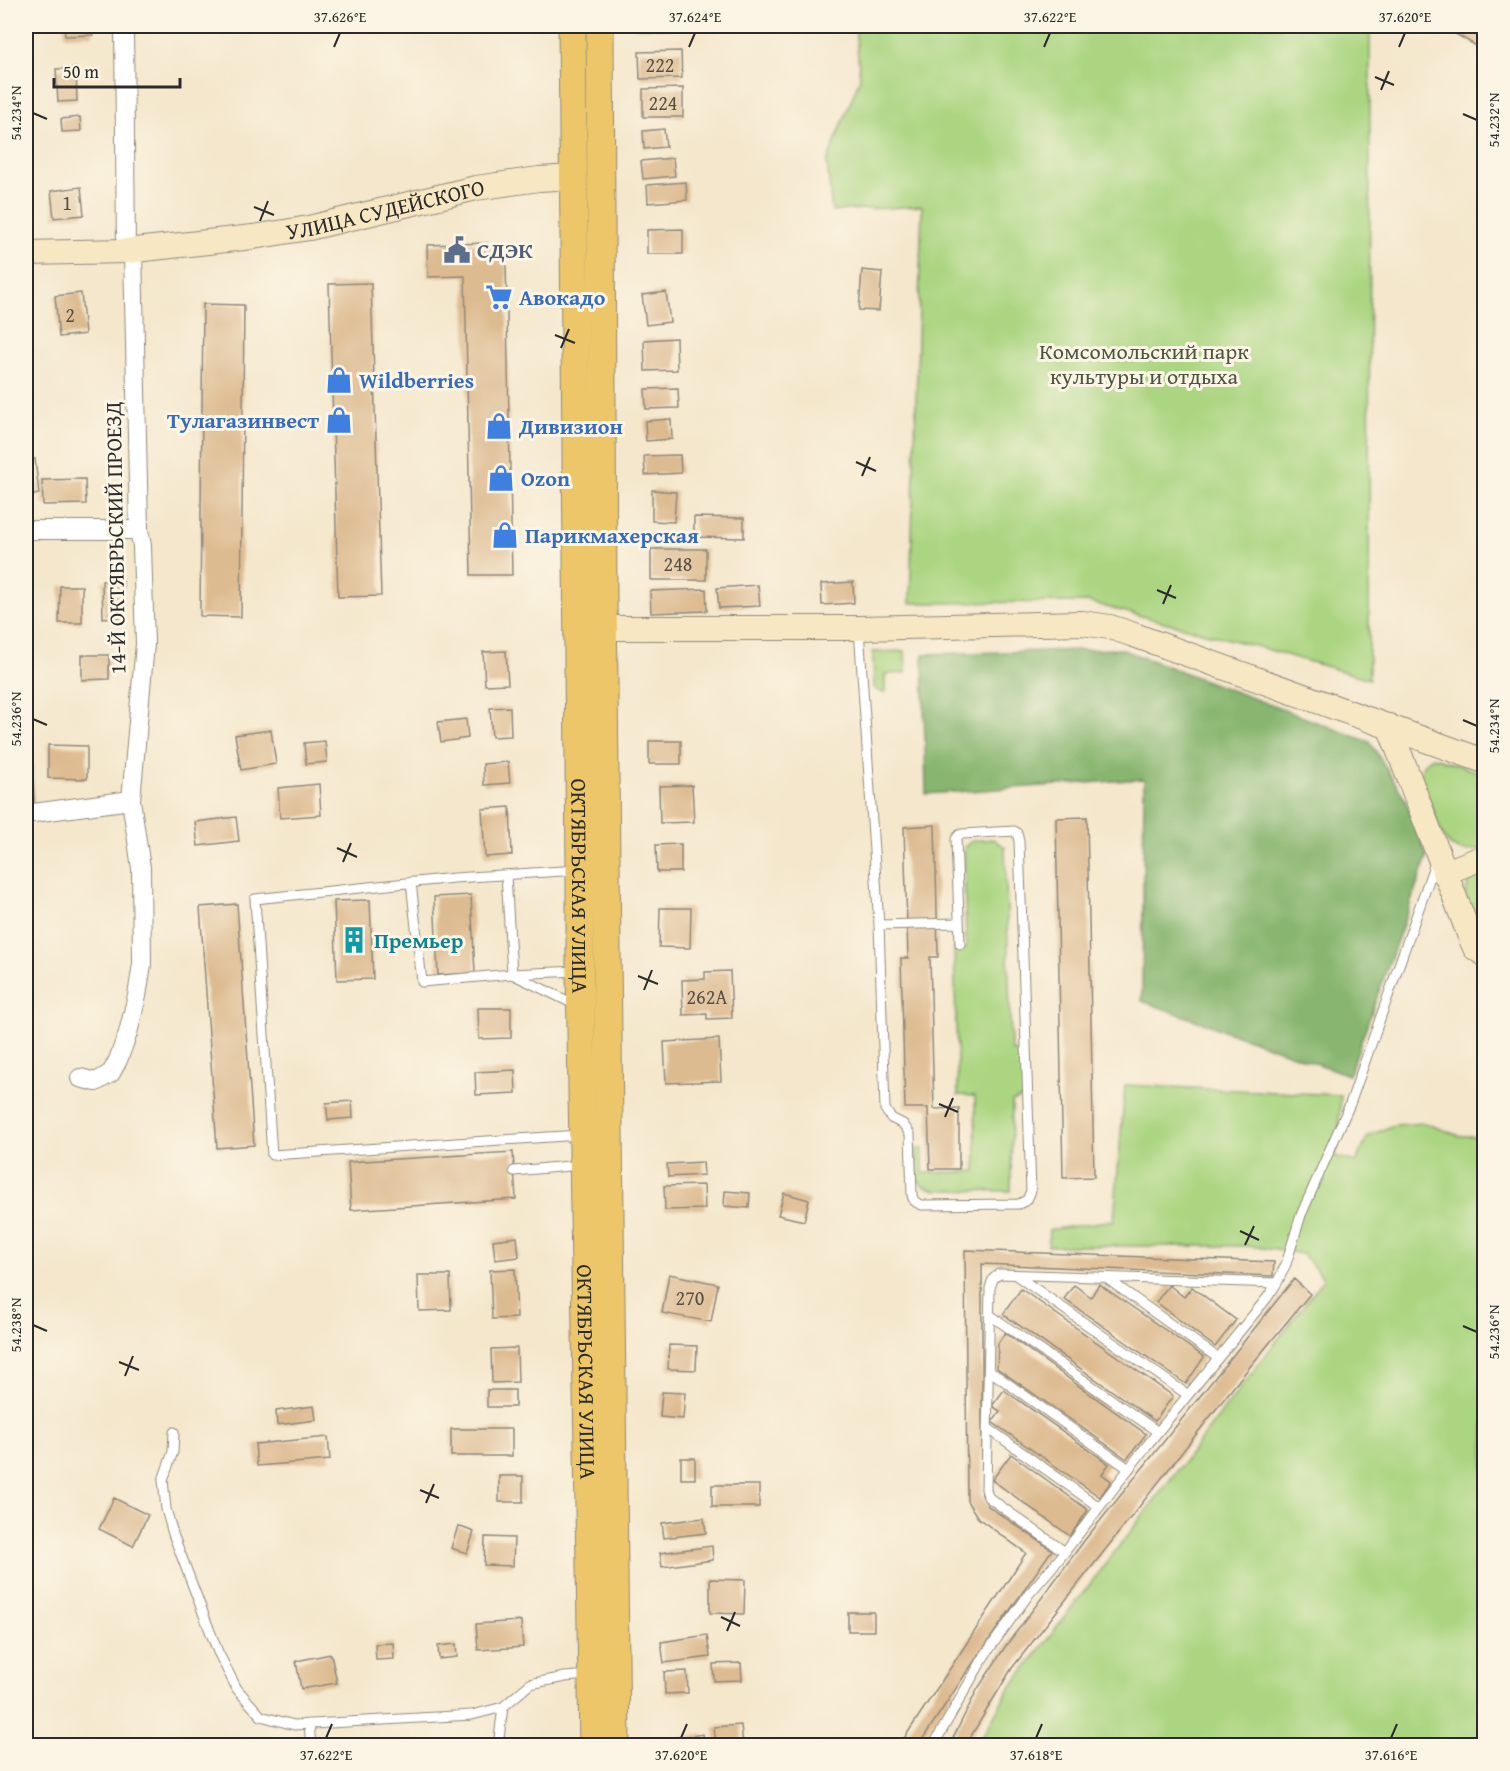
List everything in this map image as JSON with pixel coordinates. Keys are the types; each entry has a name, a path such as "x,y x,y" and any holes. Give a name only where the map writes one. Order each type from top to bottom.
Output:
{"main road":[{"name":"ОКТЯБРЬСКАЯ УЛИЦА","path":"572,26 574,177 591,628 616,1746"},
{"name":"ОКТЯБРЬСКАЯ УЛИЦА","path":"593,1746 580,1008 580,870 591,628 601,176 600,26"},
{"name":"УЛИЦА СУДЕЙСКОГО","path":"574,177 601,176"}],"street":[{"name":"14-Й ОКТЯБРЬСКИЙ ПРОЕЗД","path":"80,1078 96,1082 111,1073 128,1033 142,964 141,868 131,800 145,644 142,546 139,530 124,26"},
{"name":"УЛИЦА СУДЕЙСКОГО","path":"26,253 130,250 253,237 309,228 476,188 539,179 574,177"},
{"path":"26,530 139,530"},
{"path":"591,628 858,628 1082,623 1110,627 1485,761"},
{"path":"1389,726 1475,948 1485,954"},
{"path":"26,814 131,800"},
{"path":"1441,864 1485,857"}],"lane":[{"path":"858,628 879,925 885,1109 891,1118 903,1124 909,1134 913,1198 922,1205 1019,1204 1027,1200 1031,1191 1019,842 1016,832 962,834 957,837 955,844 960,944"},
{"path":"933,1746 986,1655 1029,1594 1065,1552 1277,1283 1286,1264 1301,1215 1350,1104 1441,864"},
{"path":"580,870 411,882 255,899 272,1155 582,1135"},
{"path":"506,875 512,974"},
{"path":"411,882 422,982 580,971"},
{"path":"879,925 958,923"},
{"path":"512,974 580,1008"},
{"path":"514,1171 583,1164"},
{"path":"1065,1552 988,1497 990,1288 993,1279 999,1274 1277,1283"},
{"path":"1016,1275 1188,1395"},
{"path":"1106,1278 1218,1358"},
{"path":"990,1315 1158,1432"},
{"path":"990,1371 1129,1469"},
{"path":"989,1429 1099,1507"},
{"path":"174,1432 174,1452 163,1480 166,1509 172,1534 218,1652 237,1689 261,1716 294,1725 472,1715 503,1707 530,1684 565,1677 591,1675"},
{"path":"498,1746 503,1707"},
{"path":"309,1724 311,1746"}],"green space":[{"name":"Комсомольский парк культуры и отдыха","path":"855,26 1370,26 1369,679 1088,602 910,603 922,206 832,211 827,162 860,78"},
{"path":"1121,649 1370,742 1404,797 1427,857 1349,1075 1142,1001 1144,779 926,794 923,654"},
{"path":"905,651 906,673 885,674 885,692 881,693 874,688 873,652"},
{"path":"1434,757 1484,774 1484,848 1461,851 1452,846 1443,836 1420,776 1424,764"},
{"path":"993,839 1005,847 1011,1049 1023,1057 1024,1097 1012,1102 1011,1191 936,1190 923,1186 918,1180 916,1149 923,1149 923,1173 976,1171 975,1096 958,1095 954,948 966,948 964,848 971,841"},
{"path":"1484,873 1484,936 1479,931 1465,895 1469,881"},
{"path":"1125,1085 1341,1095 1336,1157 1356,1162 1368,1136 1394,1125 1424,1123 1460,1136 1476,1136 1484,1162 1484,1745 977,1746 1008,1691 1324,1279 1303,1254 1250,1246 1048,1246 1049,1230 1114,1220"}],"building":[{"path":"64,26 93,26 93,35 65,36"},
{"path":"635,26 682,26 682,29 635,29"},
{"path":"1442,26 1484,26 1484,40 1480,48"},
{"path":"681,51 682,78 640,79 639,52"},
{"path":"76,68 77,101 58,102 56,69"},
{"path":"683,88 683,117 643,117 643,89"},
{"path":"80,117 81,131 62,132 61,119"},
{"path":"664,129 666,147 644,149 643,131"},
{"path":"673,158 675,176 643,179 641,161"},
{"path":"686,182 687,200 648,203 647,185"},
{"path":"81,187 84,215 54,218 51,191"},
{"path":"683,229 683,254 647,254 647,230"},
{"path":"487,243 506,261 512,575 471,575 465,276 428,277 427,245"},
{"path":"862,270 882,272 879,311 859,310"},
{"path":"371,283 381,596 338,597 329,284"},
{"path":"666,292 670,322 646,325 642,295"},
{"path":"81,293 85,334 59,337 55,296"},
{"path":"203,304 244,305 241,617 200,616"},
{"path":"676,338 677,370 645,371 644,340"},
{"path":"678,388 679,408 646,409 645,389"},
{"path":"671,419 672,439 646,441 645,421"},
{"path":"680,455 681,473 645,475 644,456"},
{"path":"35,459 39,494 30,496 26,461"},
{"path":"85,479 86,504 43,505 42,480"},
{"path":"652,490 676,492 674,522 652,521"},
{"path":"694,517 744,518 744,538 694,537"},
{"path":"651,549 706,549 706,580 651,580"},
{"path":"102,581 123,581 124,617 103,618"},
{"path":"853,582 854,603 822,605 821,584"},
{"path":"758,585 760,606 719,608 717,588"},
{"path":"60,586 82,586 82,623 59,623"},
{"path":"706,589 707,611 651,613 650,591"},
{"path":"506,651 508,684 485,685 483,652"},
{"path":"82,655 109,655 109,679 82,680"},
{"path":"510,707 511,736 492,737 490,708"},
{"path":"466,719 468,738 441,742 438,722"},
{"path":"271,730 276,764 241,770 235,735"},
{"path":"325,741 327,762 306,764 304,743"},
{"path":"649,741 681,741 681,764 649,764"},
{"path":"48,745 87,746 87,779 48,778"},
{"path":"26,748 32,748 34,805 26,805"},
{"path":"508,762 510,783 484,785 483,764"},
{"path":"319,784 321,815 280,818 278,788"},
{"path":"692,785 694,822 660,823 659,786"},
{"path":"510,807 512,855 485,857 482,809"},
{"path":"236,817 239,841 198,846 195,822"},
{"path":"1087,817 1094,1177 1063,1178 1056,818"},
{"path":"935,825 938,957 930,957 934,1109 959,1108 959,1169 930,1169 928,1108 905,1108 901,958 908,958 904,827"},
{"path":"681,844 681,872 657,872 656,845"},
{"path":"471,895 475,973 438,975 434,897"},
{"name":"Премьер","path":"370,900 373,979 337,980 334,901"},
{"path":"237,904 254,1145 217,1148 200,907"},
{"path":"660,908 691,908 690,948 659,947"},
{"path":"730,971 732,1018 707,1019 707,1014 683,1015 682,980 705,979 705,972"},
{"path":"478,1008 511,1008 511,1038 479,1039"},
{"path":"719,1039 721,1081 666,1083 664,1042"},
{"path":"515,1070 516,1093 476,1095 475,1072"},
{"path":"352,1101 353,1118 328,1120 326,1103"},
{"path":"513,1152 516,1199 351,1210 348,1162"},
{"path":"703,1162 704,1175 668,1177 667,1164"},
{"path":"704,1185 705,1209 665,1210 664,1186"},
{"path":"725,1191 750,1193 749,1208 724,1206"},
{"path":"784,1193 809,1200 804,1221 778,1215"},
{"path":"517,1237 519,1257 495,1260 493,1240"},
{"path":"965,1250 1274,1262 1273,1276 982,1264 982,1495 988,1506 1052,1550 918,1746 899,1746 1026,1553 978,1518 967,1501"},
{"path":"515,1269 517,1318 492,1319 490,1270"},
{"path":"669,1274 718,1284 711,1322 662,1313"},
{"path":"418,1275 450,1275 451,1310 419,1311"},
{"path":"1294,1279 1310,1294 1239,1380 1012,1668 965,1746 949,1746 977,1690 1005,1647 1084,1541"},
{"path":"1099,1284 1204,1357 1186,1384 1064,1299 1074,1285 1091,1297"},
{"path":"1169,1285 1184,1297 1192,1287 1236,1320 1215,1347 1156,1302"},
{"path":"1021,1289 1173,1396 1155,1421 1003,1314"},
{"path":"1005,1333 1146,1434 1127,1459 997,1368 998,1343"},
{"path":"669,1345 697,1346 696,1370 668,1369"},
{"path":"517,1348 518,1382 492,1383 491,1349"},
{"path":"487,1390 515,1390 515,1407 487,1407"},
{"path":"1004,1390 1109,1464 1102,1474 1111,1481 1100,1497 992,1422 1000,1411 992,1406"},
{"path":"662,1392 685,1393 683,1419 660,1417"},
{"path":"314,1406 316,1420 277,1425 276,1411"},
{"path":"451,1429 512,1429 512,1456 451,1456"},
{"path":"328,1437 330,1460 257,1466 255,1444"},
{"path":"1011,1454 1088,1510 1070,1536 992,1480"},
{"path":"681,1458 695,1458 695,1479 681,1479"},
{"path":"499,1476 523,1476 523,1502 499,1502"},
{"path":"712,1485 759,1485 759,1507 712,1507"},
{"path":"114,1498 148,1515 133,1546 99,1529"},
{"path":"704,1518 706,1533 664,1538 662,1523"},
{"path":"458,1526 474,1532 467,1553 451,1548"},
{"path":"485,1537 514,1538 513,1566 484,1565"},
{"path":"712,1546 713,1560 662,1567 660,1553"},
{"path":"710,1579 745,1580 744,1614 710,1613"},
{"path":"848,1612 874,1612 874,1631 848,1631"},
{"path":"521,1621 523,1647 478,1650 476,1624"},
{"path":"707,1635 710,1657 664,1663 661,1642"},
{"path":"393,1643 394,1659 376,1660 375,1644"},
{"path":"456,1644 457,1657 439,1659 438,1646"},
{"path":"331,1654 337,1683 301,1689 296,1661"},
{"path":"741,1663 742,1680 714,1681 713,1664"},
{"path":"687,1671 688,1693 665,1694 664,1672"},
{"path":"741,1725 743,1746 716,1746 714,1727"},
{"path":"703,1734 705,1746 673,1746 672,1739"}],"place":[{"name":"СДЭК","path":"457,250"},
{"name":"Авокадо","path":"499,297"},
{"name":"Wildberries","path":"339,380"},
{"name":"Тулагазинвест","path":"339,420"},
{"name":"Дивизион","path":"499,426"},
{"name":"Ozon","path":"501,478"},
{"name":"Парикмахерская","path":"505,535"},
{"name":"Премьер","path":"354,940"}]}
